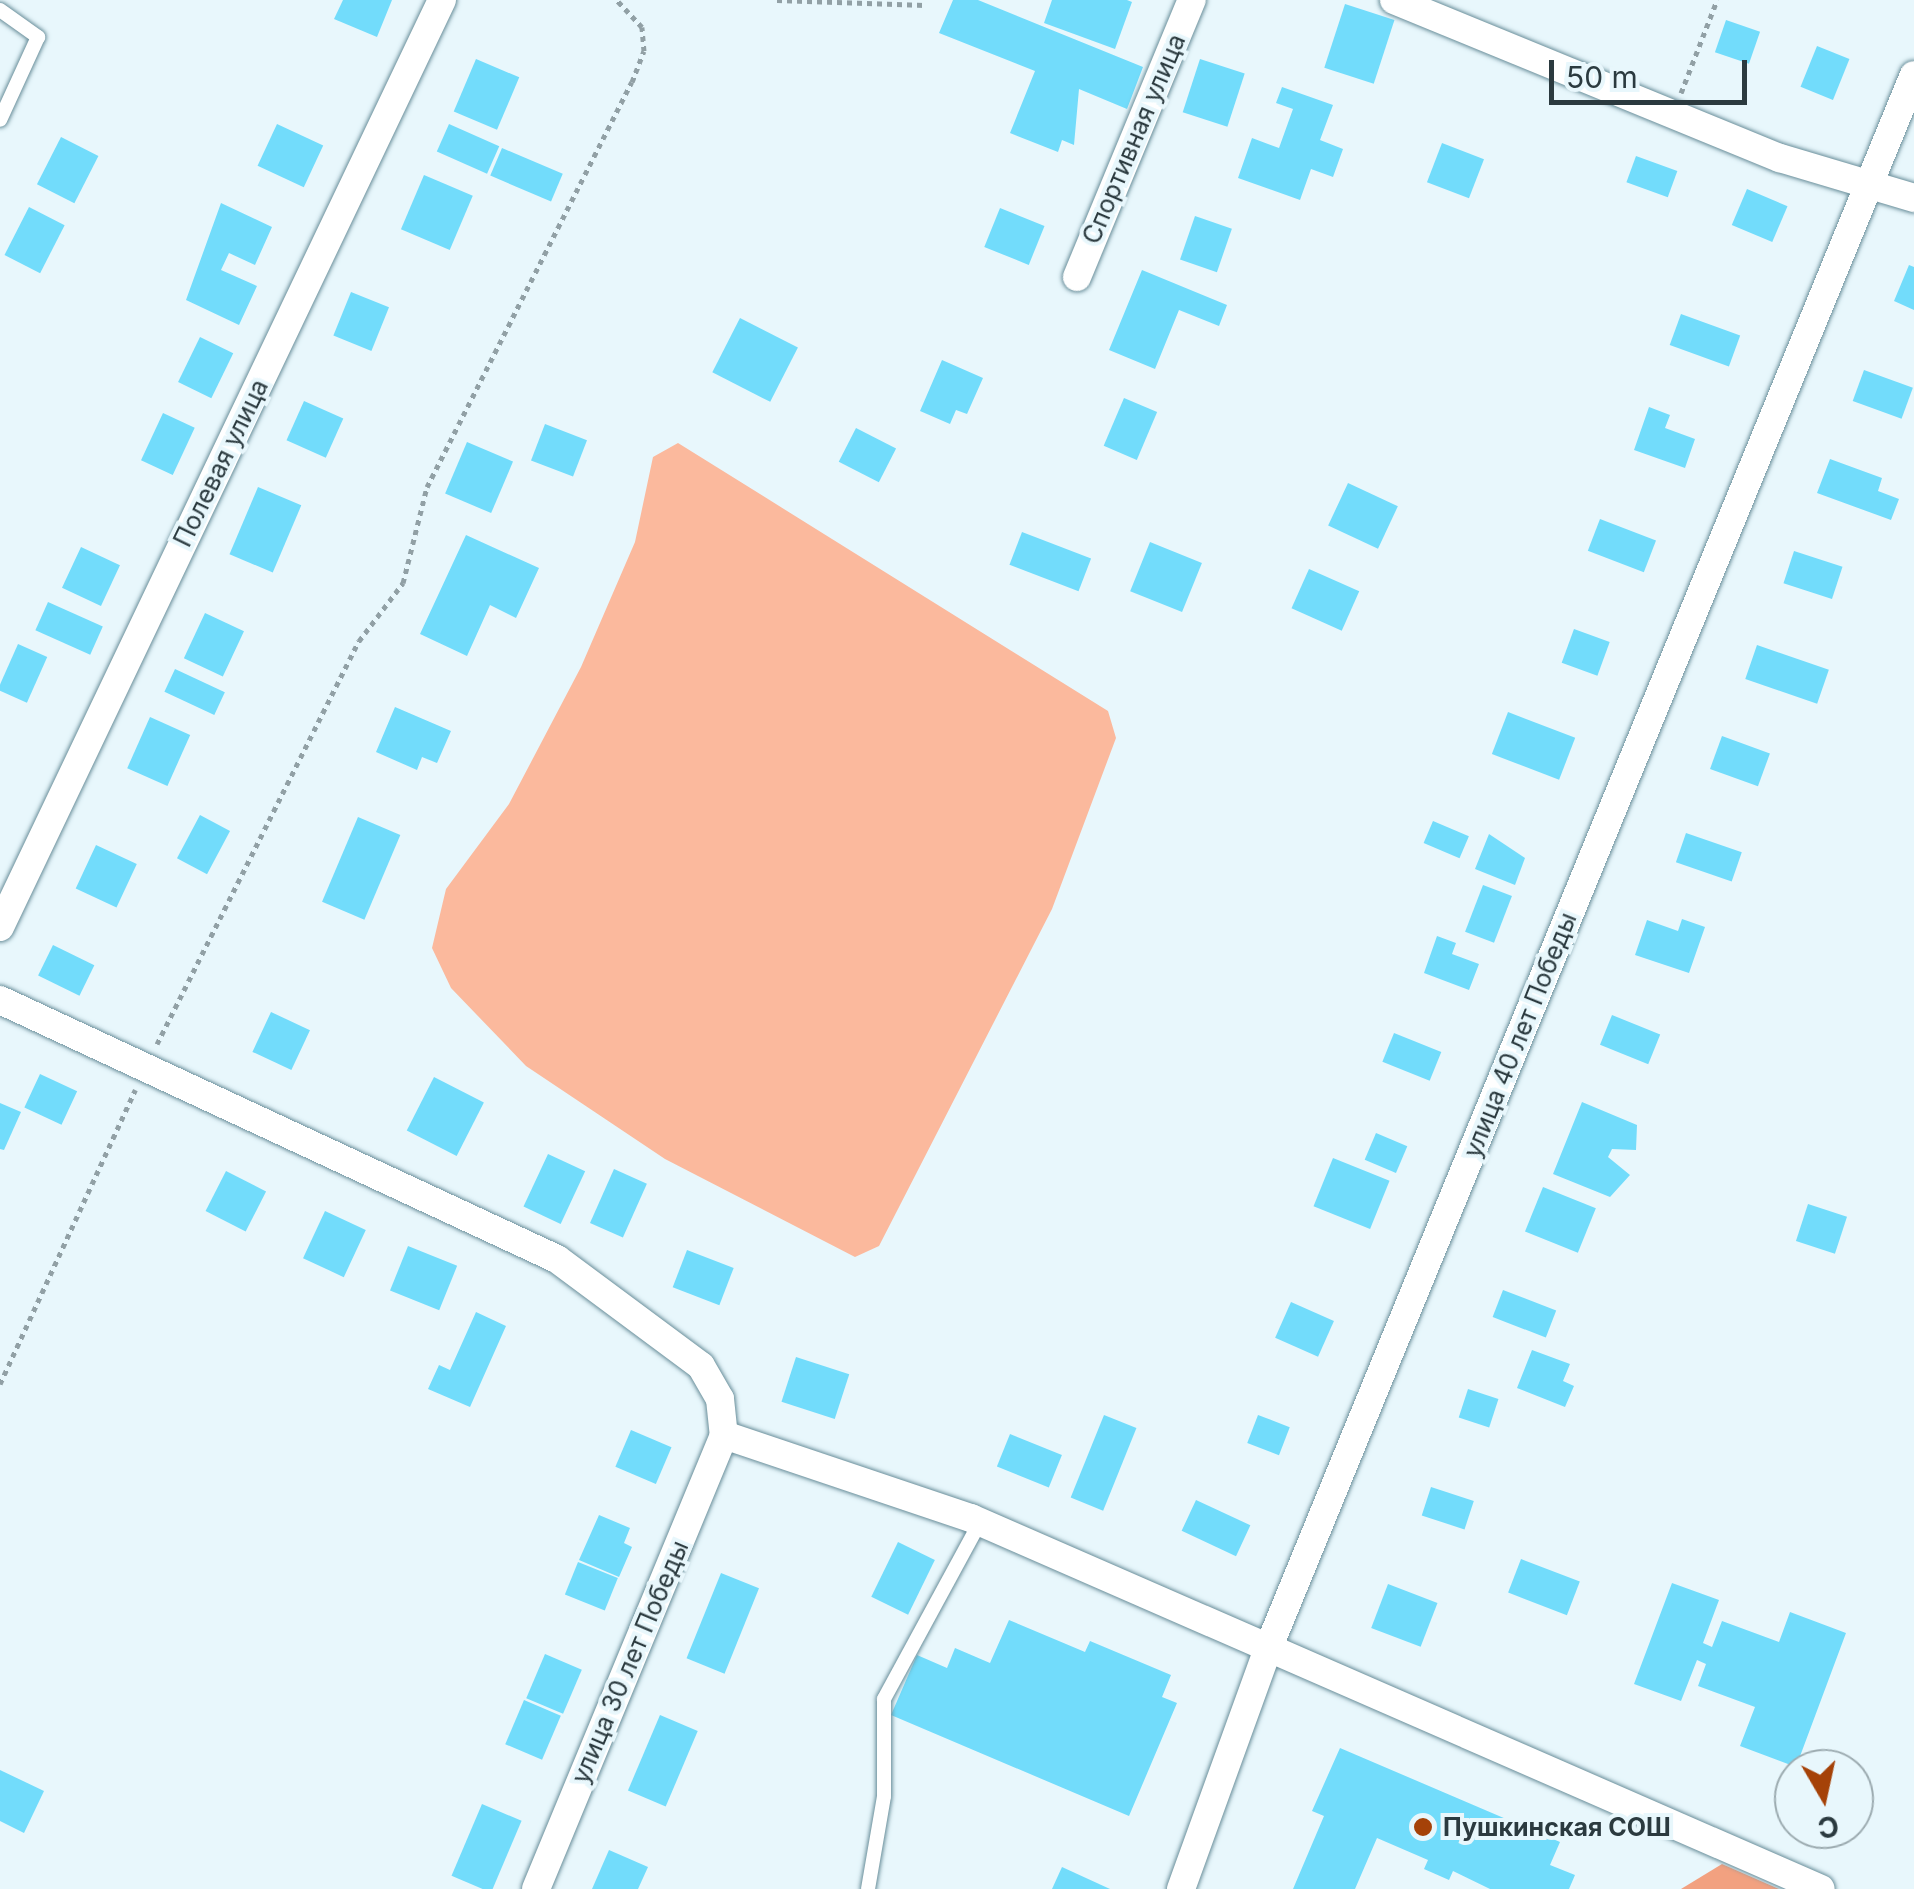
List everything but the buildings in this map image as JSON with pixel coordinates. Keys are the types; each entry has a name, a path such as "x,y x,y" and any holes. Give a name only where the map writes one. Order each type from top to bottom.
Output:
{"street":[{"name":"Полевая улица","path":"0,926 442,0"},
{"name":"Спортивная улица","path":"1077,277 1192,0"},
{"path":"1394,0 1673,114 1914,198"},
{"name":"улица 40 лет Победы","path":"1180,1889 1268,1650 1914,75"},
{"path":"0,1000 557,1259 701,1366 720,1399 724,1435 980,1522 1822,1889"},
{"name":"улица 30 лет Победы","path":"536,1889 724,1435"}],"lane":[{"path":"0,10 38,37 0,120"},
{"path":"868,1889 884,1796 884,1699 980,1522"}],"path":[{"path":"0,1384 146,1068 359,641 403,583 427,487 632,82 644,51 642,28 617,0"},
{"path":"776,0 925,5"},
{"path":"1673,114 1716,0"}],"shaded area":[{"path":"678,443 1108,711 1116,738 1052,909 879,1246 855,1257 665,1159 526,1066 451,988 432,948 446,889 509,804 581,667 635,542 653,457"},
{"path":"1722,1864 1779,1889 1681,1889"}],"place":[{"name":"Пушкинская СОШ","path":"1423,1827"}]}
